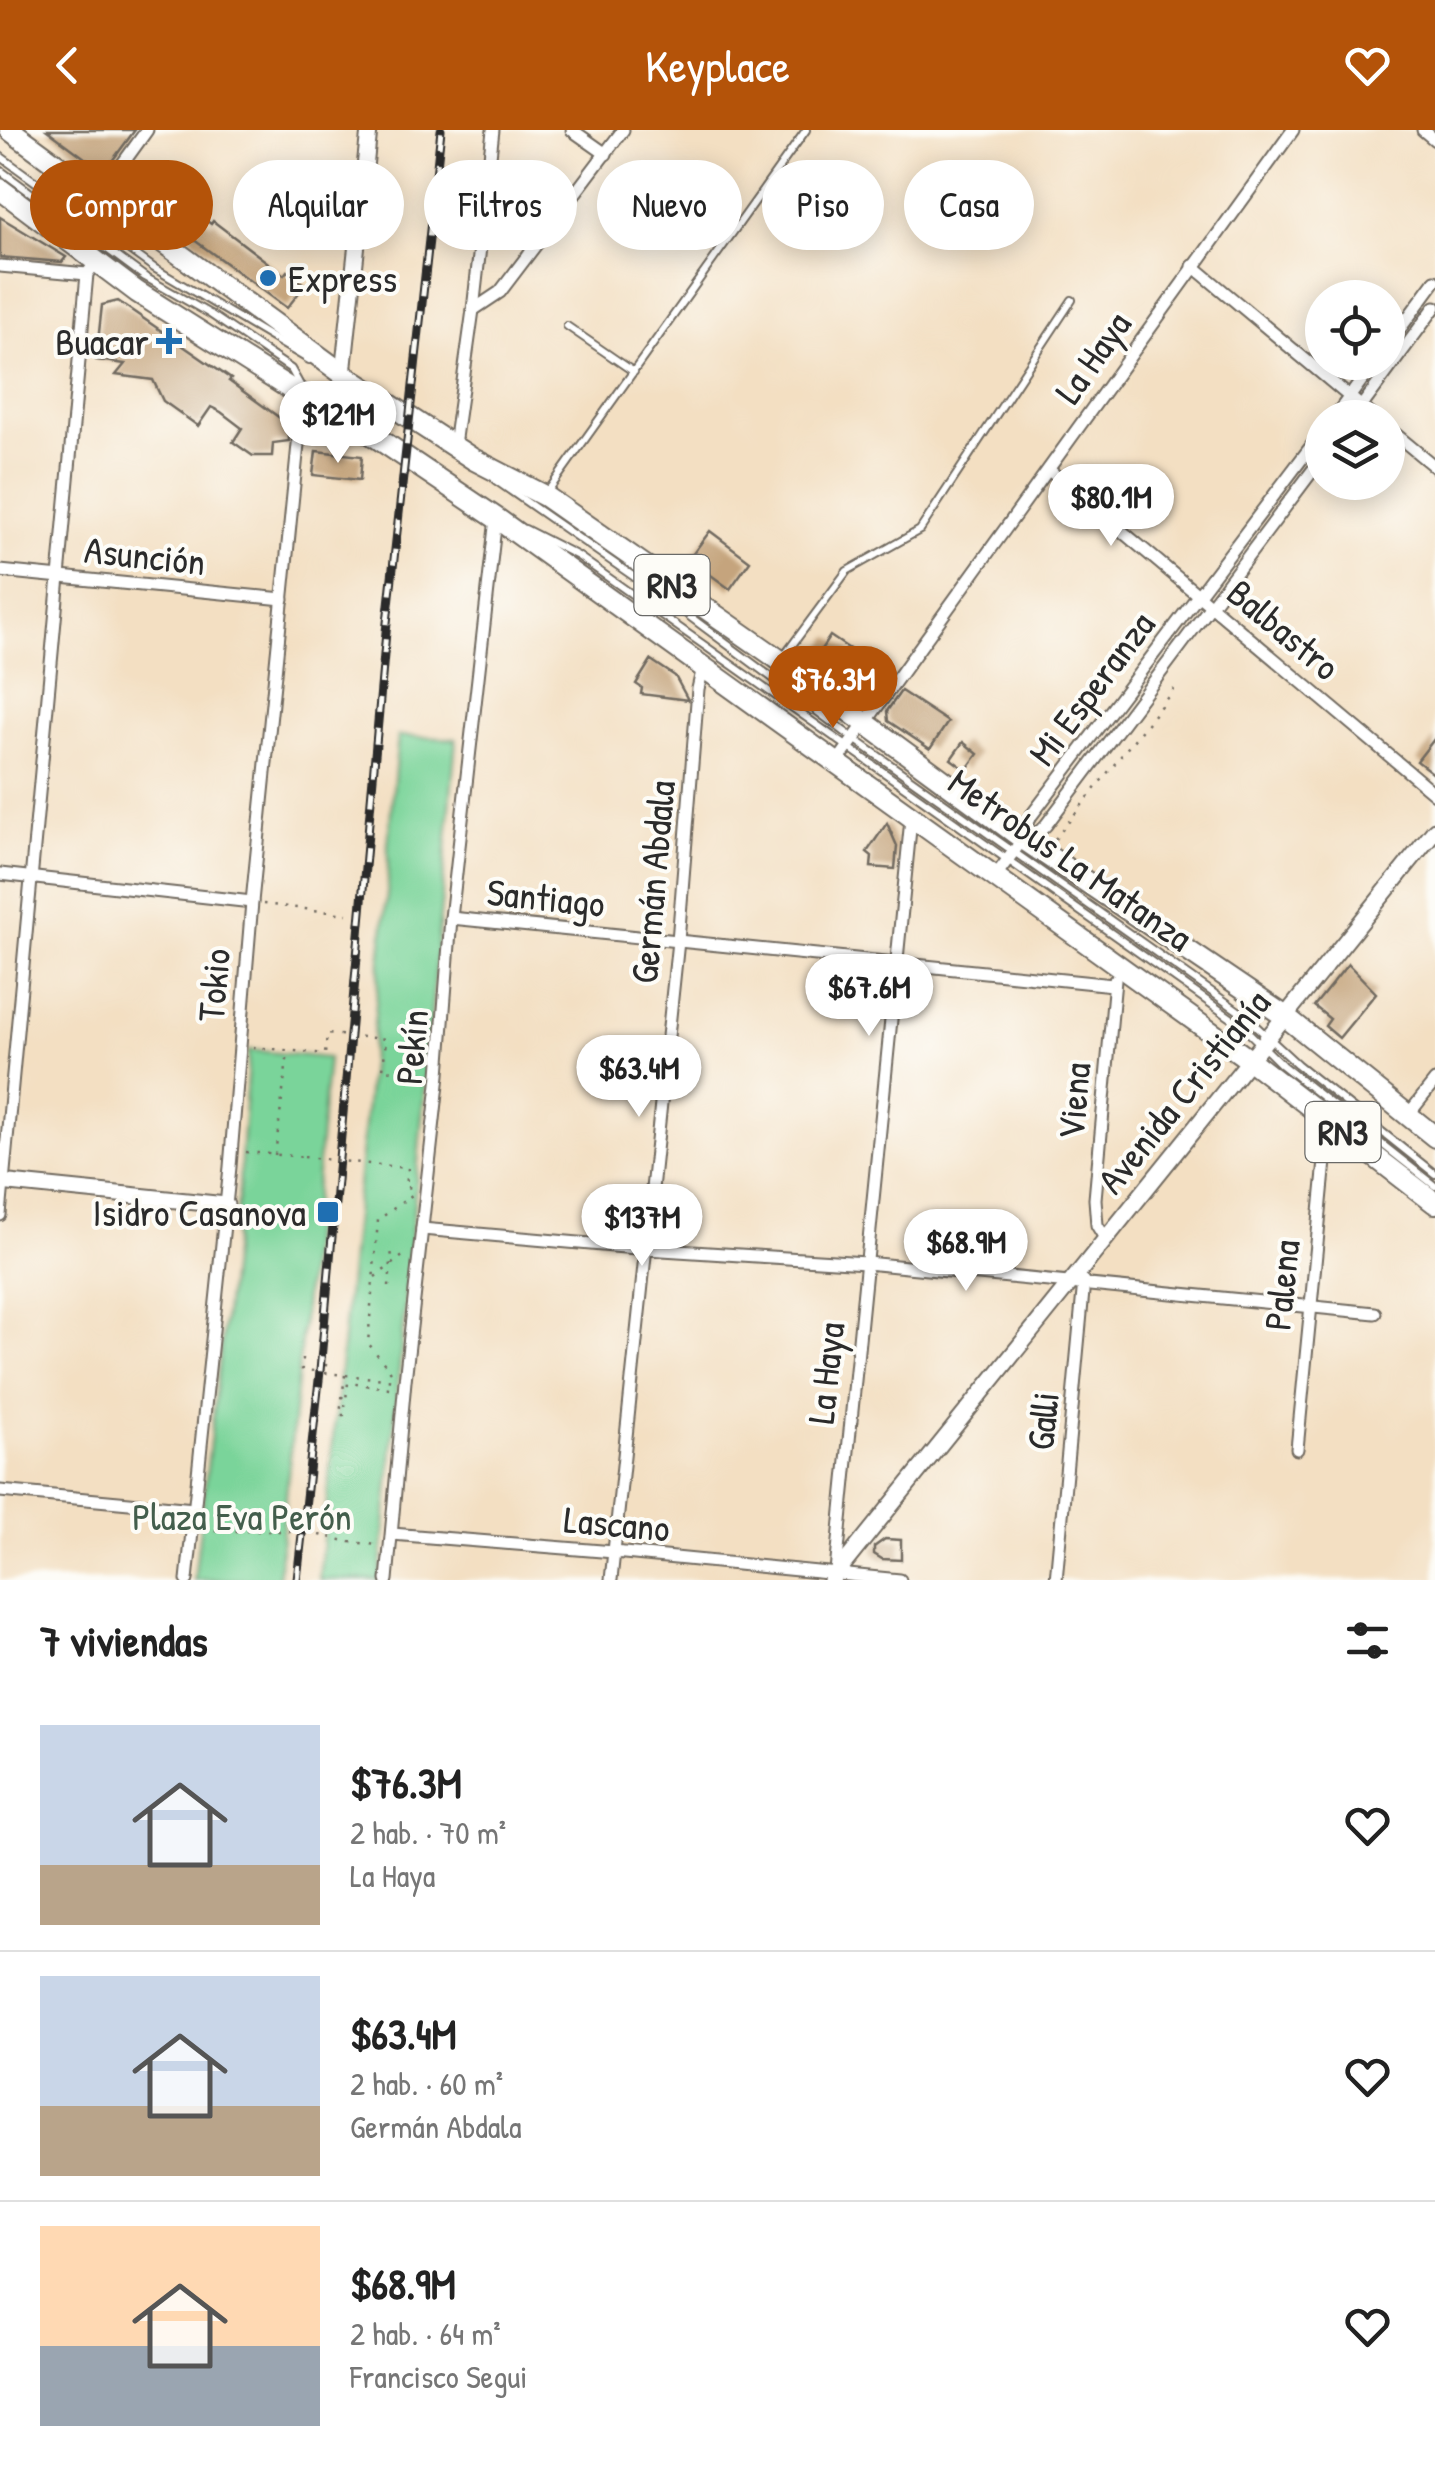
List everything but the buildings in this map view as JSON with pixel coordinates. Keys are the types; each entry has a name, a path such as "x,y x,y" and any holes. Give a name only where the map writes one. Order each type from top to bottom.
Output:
{"highway":[{"name":"RN3","path":"10,130 52,160"},
{"name":"RN3","path":"0,189 92,268 365,430 704,667 850,743 1014,849 1044,853 1286,1017 1435,1137"},
{"name":"RN3","path":"174,250 342,374 473,459 545,496 781,661 911,819 994,878 1117,976 1260,1049 1339,1129 1435,1203"}],"main road":[{"path":"342,374 369,130"},
{"name":"Avenida Cristianía","path":"834,1578 1077,1284 1081,1267 1435,830"},
{"path":"2,1182 226,1205"}],"street":[{"path":"125,160 147,130"},
{"path":"454,445 493,130"},
{"path":"572,130 606,154"},
{"path":"473,310 500,292 624,130"},
{"name":"La Haya","path":"850,743 1293,130"},
{"path":"1424,130 1435,140"},
{"path":"0,266 92,268 29,877 0,1215"},
{"path":"1193,266 1354,400"},
{"path":"1405,321 1435,280"},
{"path":"1365,400 1435,307"},
{"path":"1347,400 1362,380"},
{"name":"Tokio","path":"187,1580 303,396"},
{"path":"1405,442 1435,467"},
{"name":"Mi Esperanza","path":"994,878 1028,820 1305,455"},
{"name":"Balbastro","path":"1049,470 1435,794"},
{"name":"Mi Esperanza","path":"1014,849 1040,832 1305,481"},
{"name":"Pekín","path":"387,1580 440,1075 451,918 496,518"},
{"name":"Asunción","path":"0,571 283,598"},
{"name":"Germán Abdala","path":"611,1580 678,940 698,689 704,667"},
{"name":"La Haya","path":"834,1578 911,819"},
{"path":"0,874 252,902"},
{"name":"Santiago","path":"451,918 898,963 1117,976"},
{"name":"Viena","path":"1106,1238 1097,1225 1094,1199 1117,976"},
{"path":"1408,1115 1435,1081"},
{"name":"Palena","path":"1297,1449 1325,1161 1339,1129"},
{"path":"421,1236 866,1263 1375,1314"},
{"name":"Galli","path":"1056,1580 1077,1284"},
{"path":"0,1491 194,1509"},
{"name":"Lascano","path":"391,1540 614,1552 834,1578 900,1580"}],"lane":[{"path":"545,496 806,130"},
{"path":"0,156 154,268 295,354 342,374"},
{"path":"0,170 145,277 210,314 291,369 299,379 303,396"},
{"path":"781,661 847,572 920,530 1072,300"},
{"path":"567,326 634,372"},
{"name":"Metrobus La Matanza","path":"473,459 503,488 674,604 850,743"},
{"name":"Metrobus La Matanza","path":"496,518 546,537 578,556 850,743 1014,849 1243,1014 1260,1049 1435,1186"},
{"name":"Metrobus La Matanza","path":"1260,1049 1435,1174"}],"path":[{"path":"1044,853 1175,688"},
{"path":"252,902 347,914"},
{"path":"240,1046 325,1054 327,1034 386,1040 383,1070 440,1075"},
{"path":"275,1154 288,1050"},
{"path":"231,1150 408,1168 406,1187"},
{"path":"302,1358 301,1369 398,1381 368,1342 378,1220 420,1188"},
{"path":"374,1278 421,1236"},
{"path":"388,1286 392,1250"},
{"path":"324,1373 327,1356"},
{"path":"345,1375 340,1414 344,1415 348,1383 404,1390"},
{"path":"192,1531 302,1531 366,1545 391,1540"}],"green space":[{"path":"398,736 456,739 384,1538 380,1580 319,1580 388,883"},
{"name":"Plaza Eva Perón","path":"249,1050 328,1058 278,1580 194,1580 238,1201"}],"railway":[{"path":"297,1580 320,1371 386,632 441,130"}],"place":[{"name":"Express","path":"268,278"},
{"name":"Buacar","path":"169,341"},
{"name":"Isidro Casanova","path":"328,1212"}]}
